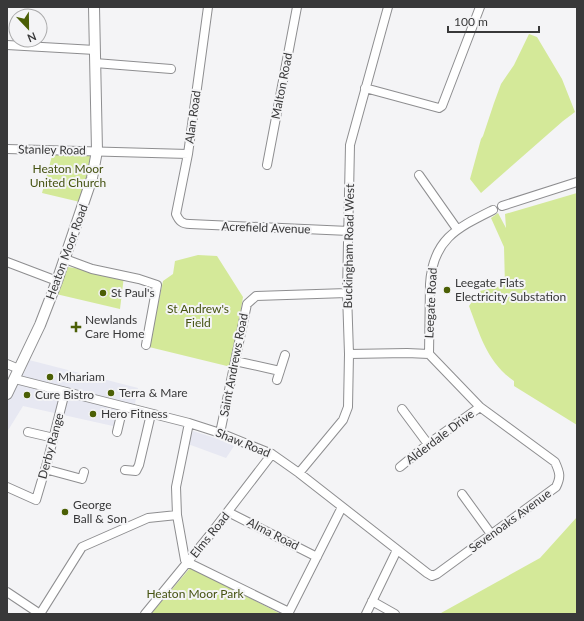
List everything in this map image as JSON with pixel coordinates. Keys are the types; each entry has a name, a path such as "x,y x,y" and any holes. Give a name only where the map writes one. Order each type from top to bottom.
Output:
{"main road":[{"name":"Heaton Moor Road","path":"7,394 40,325 58,281 89,190 97,151 94,7"}],"street":[{"name":"Alan Road","path":"184,224 178,219 176,214 188,154 208,7"},
{"name":"Malton Road","path":"267,165 297,7"},
{"name":"Buckingham Road West","path":"300,473 343,420 348,407 349,354 347,293 350,145 388,7"},
{"path":"365,88 439,108 442,106 480,7"},
{"path":"7,45 95,50"},
{"path":"95,63 171,69"},
{"name":"Stanley Road","path":"7,149 188,154"},
{"path":"419,175 457,229"},
{"path":"502,206 577,182"},
{"name":"Leegate Road","path":"429,354 429,291 431,269 435,257 443,243 457,229 493,210"},
{"name":"Acrefield Avenue","path":"184,224 349,231"},
{"path":"65,260 92,269 139,279 157,285 146,345"},
{"path":"7,262 58,281"},
{"name":"Saint Andrews Road","path":"220,433 246,304 256,296 347,293"},
{"path":"349,354 429,354"},
{"name":"Sevenoaks Avenue","path":"429,354 480,407 546,454 555,462 560,471 559,480 556,487 437,574"},
{"path":"277,380 285,355"},
{"path":"235,362 280,371"},
{"name":"Shaw Road","path":"7,364 17,374 65,392 189,423 220,433 272,454 300,473 427,573 432,576 437,574"},
{"name":"Derby Range","path":"7,487 36,500 54,438 65,392"},
{"path":"117,432 123,407"},
{"name":"Alderdale Drive","path":"400,467 428,444 480,407"},
{"path":"402,409 428,444"},
{"path":"125,470 136,471 139,465 151,414"},
{"path":"189,423 176,487 177,515 183,553 187,562 288,613 342,507"},
{"path":"28,432 54,438"},
{"name":"Elms Road","path":"145,614 228,512 272,454"},
{"path":"45,469 82,479 84,472"},
{"path":"462,494 491,534"},
{"name":"Alma Road","path":"228,512 317,557"},
{"path":"7,592 40,614 82,547 148,518 177,515"},
{"path":"366,614 397,550"},
{"path":"372,602 396,614"}],"shaded area":[{"path":"29,360 138,388 134,409 127,407 122,428 23,406 7,432 7,402 26,369"},
{"path":"193,431 234,446 226,458 188,444"}],"green space":[{"path":"529,34 537,37 562,79 575,112 481,193 470,179 481,139 501,84 514,65"},
{"name":"Heaton Moor United Church","path":"53,152 94,154 80,202 42,193"},
{"path":"577,193 577,425 514,386 514,381 505,374 491,357 469,306 480,291 505,285 504,247 491,218 498,213 506,228 505,214"},
{"name":"St Andrew's Field","path":"198,255 217,256 243,297 231,367 149,347 163,281 173,274 175,261"},
{"path":"68,267 124,276 120,309 56,294"},
{"path":"577,517 577,614 441,614 540,558"},
{"name":"Heaton Moor Park","path":"190,568 281,614 151,614"}],"place":[{"name":"Leegate Flats Electricity Substation","path":"447,290"},
{"name":"St Paul's","path":"103,293"},
{"name":"Newlands Care Home","path":"76,327"},
{"name":"Mhariam","path":"50,377"},
{"name":"Terra & Mare","path":"111,393"},
{"name":"Cure Bistro","path":"27,395"},
{"name":"Hero Fitness","path":"93,414"},
{"name":"George Ball & Son","path":"65,512"}]}
